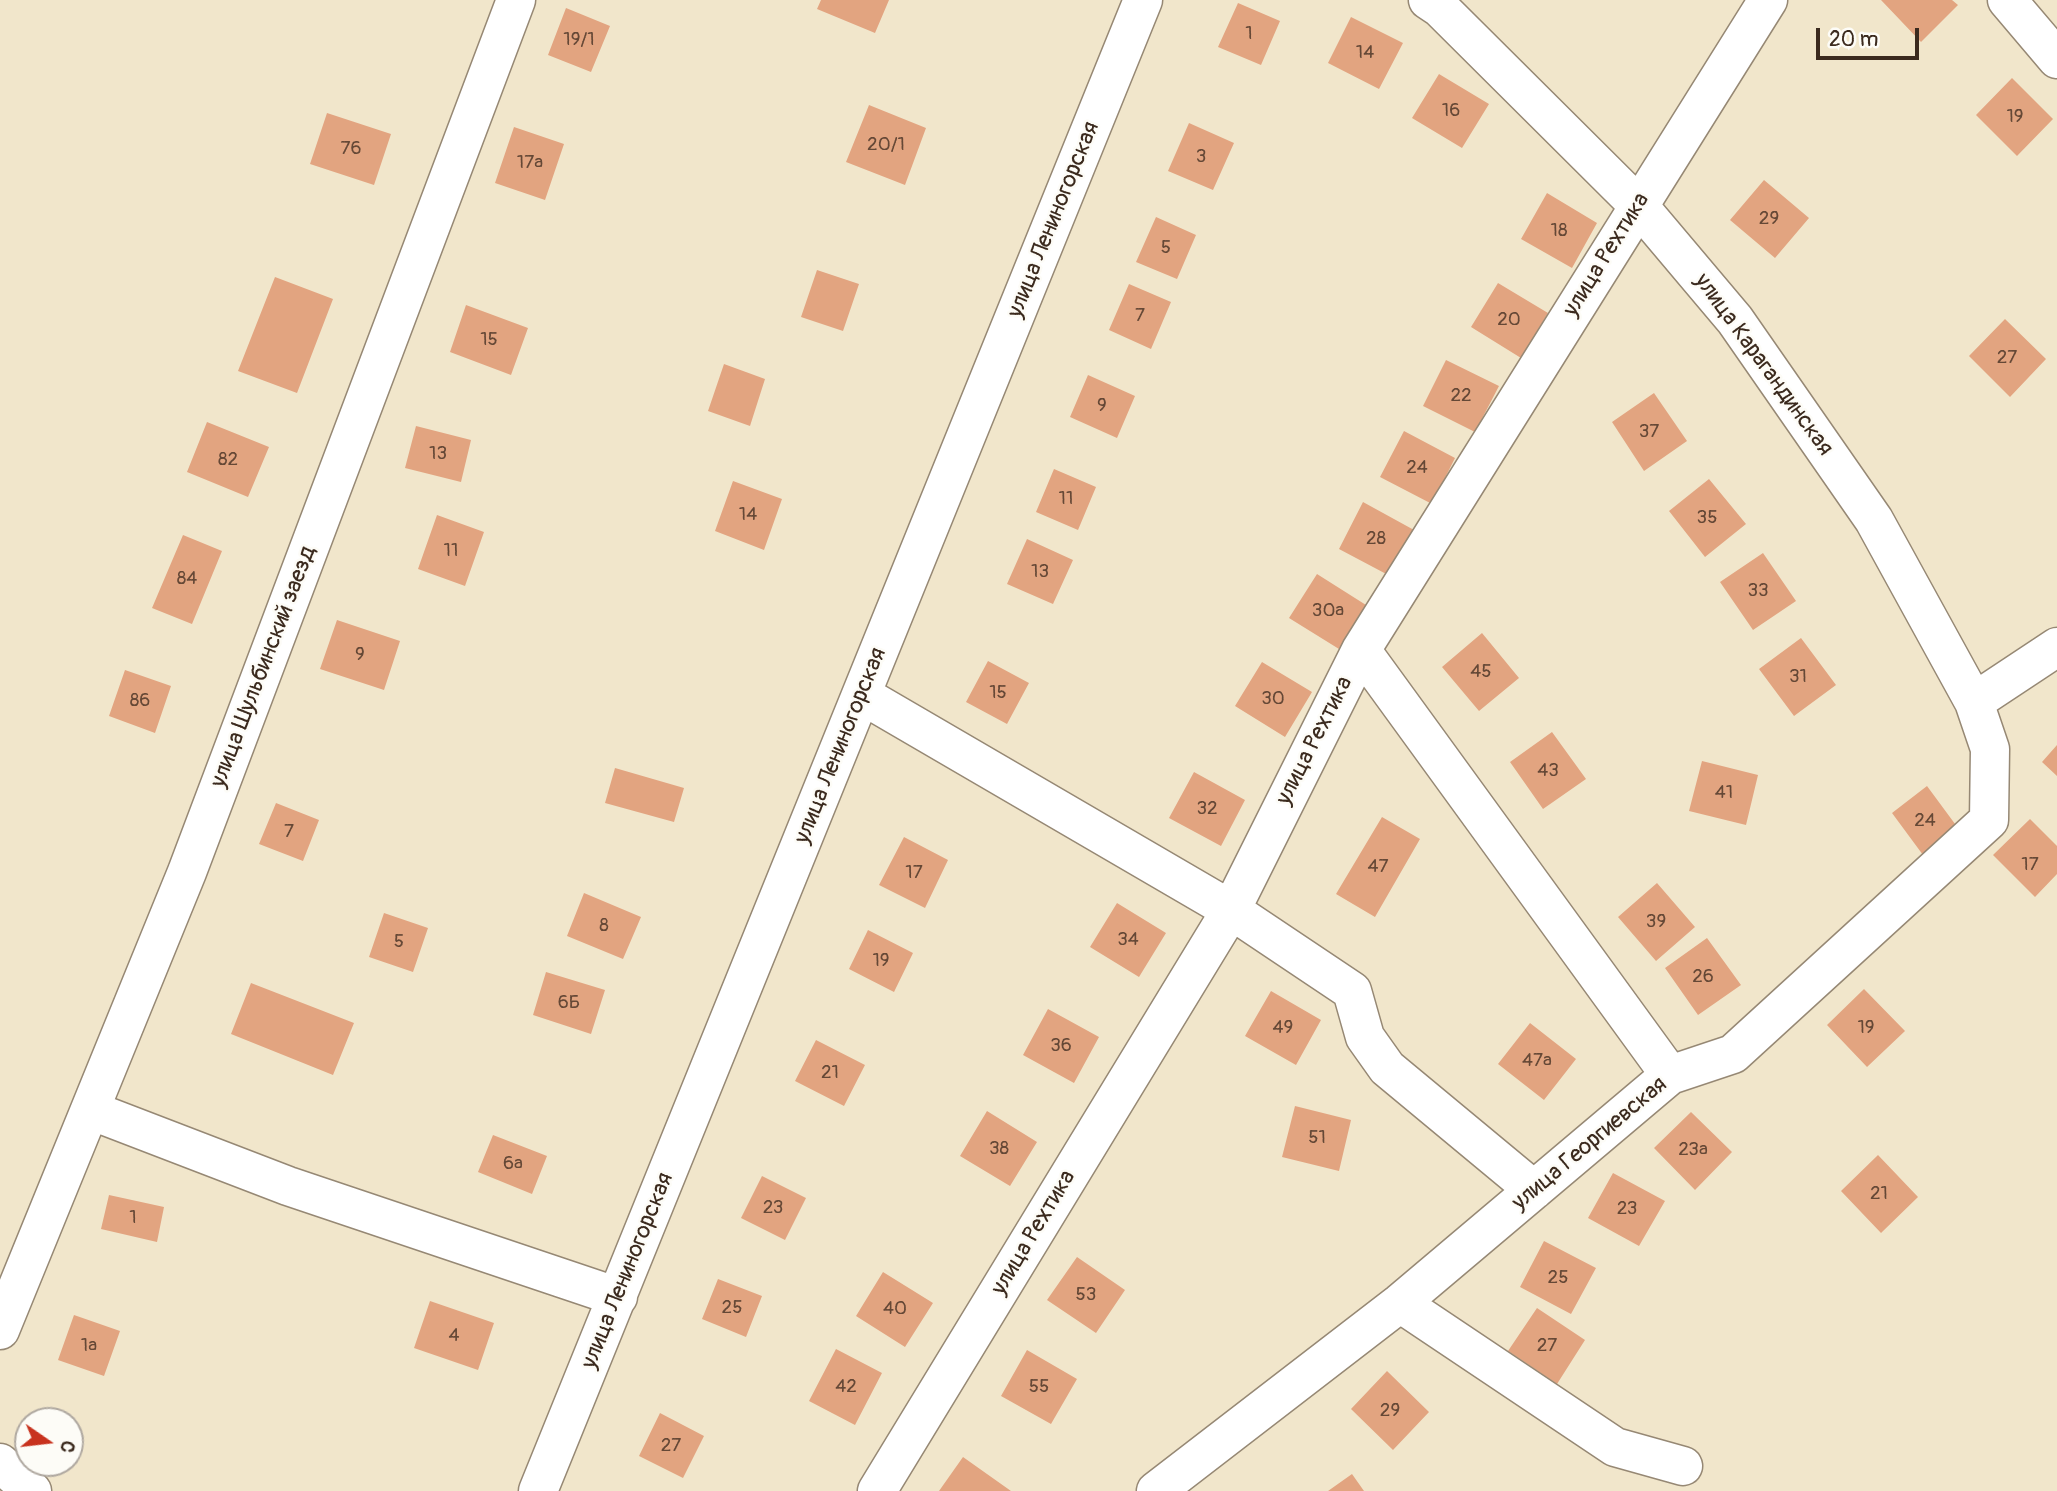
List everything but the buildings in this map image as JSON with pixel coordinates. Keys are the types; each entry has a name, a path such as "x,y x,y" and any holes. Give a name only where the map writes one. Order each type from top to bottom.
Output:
{"street":[{"name":"улица Шульбинский заезд","path":"0,1330 192,859 516,0"},
{"name":"улица Лениногорская","path":"538,1491 1143,0"},
{"name":"улица Карагандинская","path":"1428,0 1639,205 1735,320 1874,520 1974,702"},
{"name":"улица Рехтика","path":"877,1491 1231,910 1361,650 1769,0"},
{"path":"2007,0 2057,59"},
{"path":"1974,702 2057,647"},
{"path":"1361,650 1670,1075"},
{"path":"862,695 1231,910 1352,991 1365,1037 1387,1068 1534,1190"},
{"name":"улица Георгиевская","path":"1156,1491 1400,1303 1670,1075 1733,1054 1989,820 1990,749 1974,702"},
{"path":"90,1110 288,1186 618,1297"},
{"path":"1400,1303 1615,1447 1683,1466"},
{"path":"0,1464 32,1491"}]}
